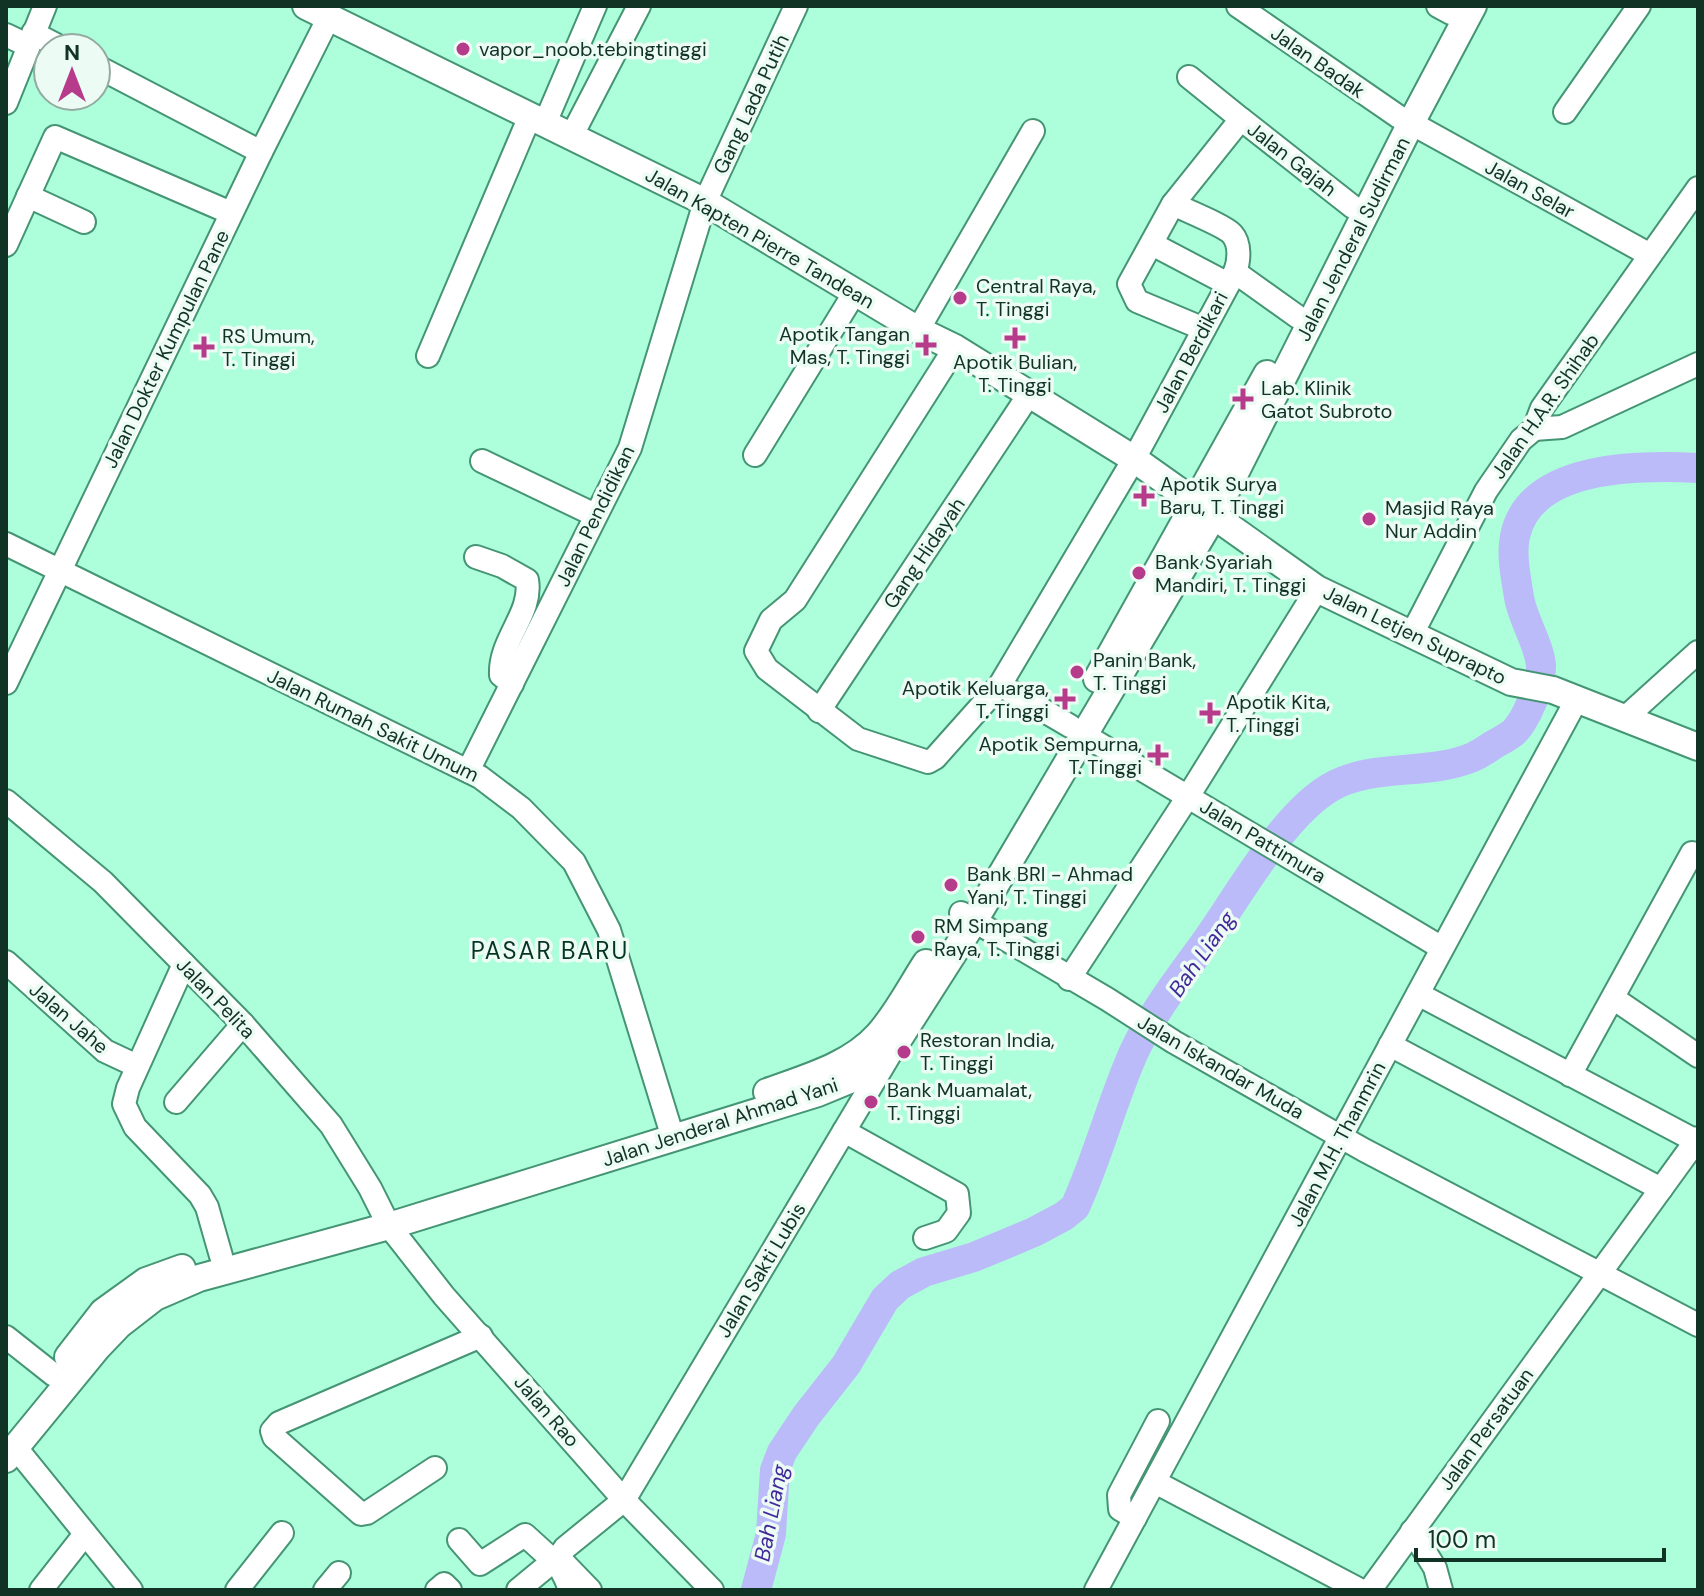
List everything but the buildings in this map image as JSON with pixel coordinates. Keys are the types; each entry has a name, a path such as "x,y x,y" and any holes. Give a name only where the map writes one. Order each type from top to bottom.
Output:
{"main road":[{"name":"Jalan Jenderal Sudirman","path":"1205,509 1405,120 1454,8"},
{"name":"Jalan Kapten Pierre Tandean","path":"317,12 705,202 918,330 955,348 1134,459 1205,509"},
{"name":"Jalan Jenderal Sudirman","path":"1205,509 1353,207 1405,120"},
{"name":"Jalan Letjen Suprapto","path":"1205,509 1317,589 1411,636 1511,682 1565,694 1698,747"},
{"name":"Jalan Jenderal Ahmad Yani","path":"9,1448 119,1325 155,1297 199,1278 385,1219 671,1132 818,1093 852,1079 878,1060 898,1040 1205,509"},
{"name":"Jalan Jenderal Ahmad Yani","path":"671,1132 823,1071 863,1048 878,1035 967,917"},
{"name":"Jalan Jenderal Ahmad Yani","path":"9,1448 54,1375 103,1312 146,1281 221,1256 385,1219"}],"street":[{"path":"6,103 45,6"},
{"path":"571,137 639,6"},
{"name":"Gang Lada Putih","path":"705,202 796,6"},
{"name":"Jalan Badak","path":"1238,6 1405,120"},
{"path":"1565,112 1639,6"},
{"path":"428,356 589,8"},
{"name":"Jalan Dokter Kumpulan Pane","path":"6,683 261,152 317,12"},
{"path":"6,35 30,39"},
{"path":"112,74 261,152"},
{"path":"1189,77 1241,119"},
{"name":"Jalan Gajah","path":"1204,329 1137,301 1129,284 1173,204 1241,119 1353,207"},
{"name":"Jalan Selar","path":"1405,120 1650,255"},
{"path":"918,330 1033,131"},
{"path":"6,245 55,137 231,213"},
{"name":"Jalan H.A.R. Shihab","path":"1411,636 1486,491 1521,440 1534,429 1542,408 1698,188"},
{"path":"28,196 84,222"},
{"name":"Jalan Pendidikan","path":"468,771 630,448 705,202"},
{"path":"1152,244 1231,278 1239,262 1232,234 1173,204"},
{"name":"Jalan Berdikari","path":"1134,459 1231,278 1298,317"},
{"path":"755,455 855,292"},
{"path":"955,348 795,600 771,620 756,651 767,669 858,739 928,762 935,758 1000,685 1134,459"},
{"path":"1534,429 1562,427 1698,364"},
{"name":"Gang Hidayah","path":"819,711 1028,396"},
{"path":"482,461 595,515"},
{"name":"Jalan Rumah Sakit Umum","path":"6,544 468,771 521,808 574,862 609,930 671,1132"},
{"path":"476,557 502,566 527,580 530,594 500,661 501,675 512,684"},
{"path":"1069,979 1189,795 1317,589"},
{"path":"1625,718 1698,652"},
{"name":"Jalan Pattimura","path":"1000,685 1442,948"},
{"name":"Jalan M.H. Thanmrin","path":"1096,1590 1418,994 1565,694"},
{"name":"Jalan Pelita","path":"6,801 103,882 243,1024 331,1125 385,1219"},
{"path":"1570,1075 1692,853"},
{"name":"Jalan Iskandar Muda","path":"967,917 1174,1042 1364,1150 1698,1325"},
{"name":"Jalan Jahe","path":"6,962 105,1051 137,1066"},
{"path":"184,964 137,1066 126,1096 126,1112 135,1127 200,1195 207,1207 221,1256"},
{"path":"1418,994 1697,1140"},
{"path":"1613,998 1698,1056"},
{"path":"176,1102 243,1024"},
{"name":"Jalan Sakti Lubis","path":"624,1500 898,1040"},
{"path":"1390,1045 1661,1189"},
{"path":"844,1131 957,1194 959,1213 946,1231 925,1238"},
{"name":"Jalan Persatuan","path":"1368,1589 1697,1140"},
{"name":"Jalan Rao","path":"385,1219 481,1336 624,1500 712,1590"},
{"path":"435,1468 361,1514 274,1437 272,1431 279,1423 481,1336"},
{"path":"6,1337 54,1375"},
{"path":"1135,1518 1120,1509 1119,1495 1158,1421"},
{"path":"9,1448 131,1590"},
{"path":"1155,1482 1323,1581 1368,1589"},
{"path":"518,1590 557,1561 565,1548 624,1500"},
{"path":"1412,1531 1435,1568 1441,1590"},
{"path":"237,1590 282,1533"},
{"path":"41,1590 85,1534"},
{"path":"459,1540 480,1564 525,1535 590,1590"},
{"path":"557,1561 569,1590"},
{"path":"437,1590 444,1584 450,1590"}],"waterway":[{"name":"Bah Liang","path":"756,1590 771,1534 775,1470 782,1452 846,1365 885,1299 900,1285 924,1272 974,1257 1034,1232 1075,1207 1125,1073 1149,1023 1264,856 1296,816 1314,799 1347,780 1456,763 1481,753 1519,726 1541,673 1538,650 1521,605 1514,566 1515,536 1525,512 1542,495 1565,482 1591,474 1648,467 1698,468"}],"place":[{"name":"vapor_noob.tebingtinggi","path":"463,49"},
{"name":"Central Raya, T. Tinggi","path":"960,298"},
{"name":"Apotik Bulian, T. Tinggi","path":"1015,338"},
{"name":"Apotik Tangan Mas, T. Tinggi","path":"926,345"},
{"name":"RS Umum, T. Tinggi","path":"204,347"},
{"name":"Lab. Klinik Gatot Subroto","path":"1243,399"},
{"name":"Apotik Surya Baru, T. Tinggi","path":"1144,496"},
{"name":"Masjid Raya Nur Addin","path":"1369,519"},
{"name":"Bank Syariah Mandiri, T. Tinggi","path":"1139,573"},
{"name":"Panin Bank, T. Tinggi","path":"1077,672"},
{"name":"Apotik Keluarga, T. Tinggi","path":"1065,699"},
{"name":"Apotik Kita, T. Tinggi","path":"1210,713"},
{"name":"Apotik Sempurna, T. Tinggi","path":"1158,755"},
{"name":"Bank BRI - Ahmad Yani, T. Tinggi","path":"951,885"},
{"name":"RM Simpang Raya, T. Tinggi","path":"918,937"},
{"name":"Restoran India, T. Tinggi","path":"904,1052"},
{"name":"Bank Muamalat, T. Tinggi","path":"871,1102"}],"district":[{"name":"PASAR BARU","path":"550,950"}]}
